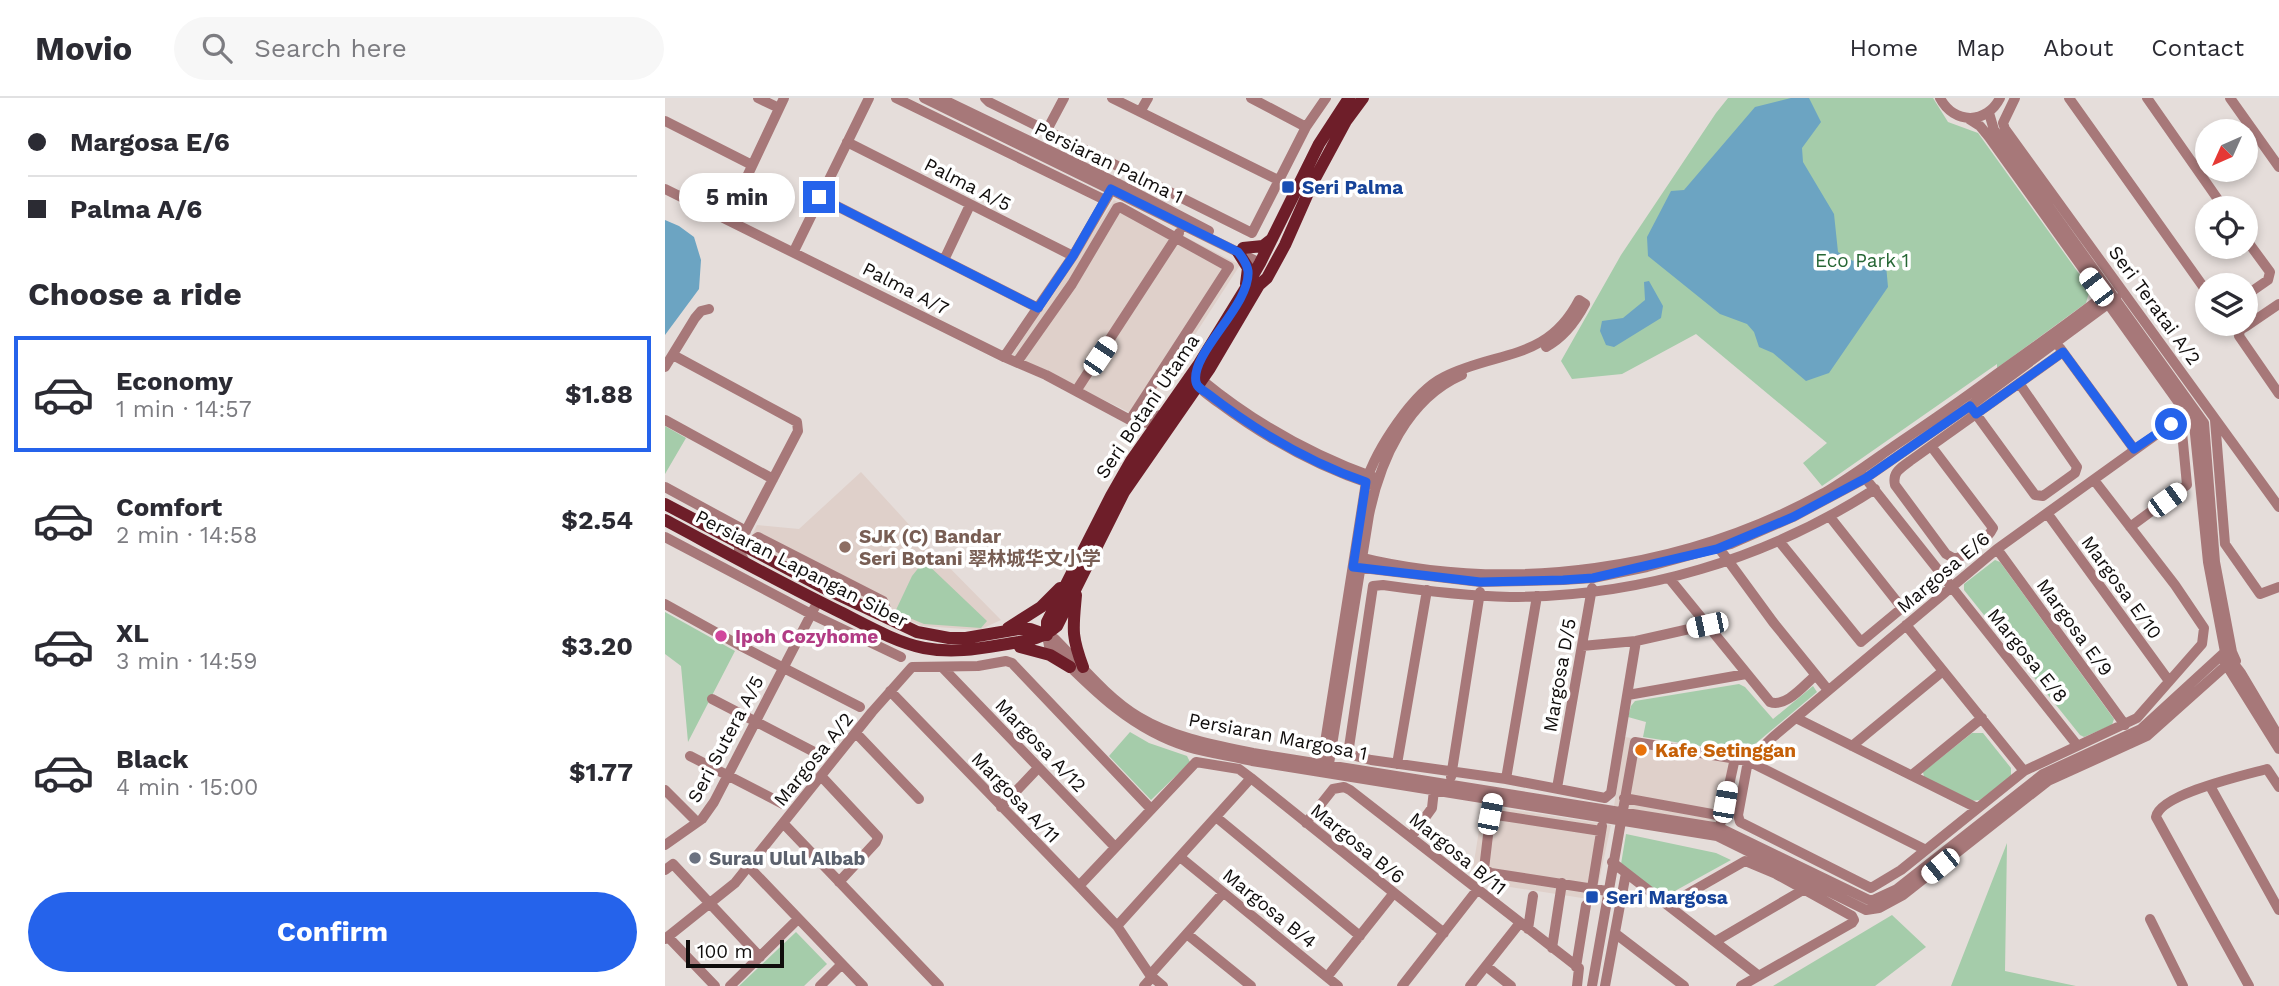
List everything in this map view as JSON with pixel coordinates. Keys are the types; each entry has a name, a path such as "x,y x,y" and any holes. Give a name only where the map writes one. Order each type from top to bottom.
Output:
{"main road":[{"name":"Seri Botani Utama","path":"1047,635 1057,626 1124,492 1198,387 1204,366 1263,261 1294,190 1319,144 1349,98"},
{"name":"Seri Botani Utama","path":"1204,366 1259,285 1267,278 1346,121 1363,98"},
{"path":"1244,291 1248,268 1241,250 1260,247 1272,239"},
{"path":"1259,285 1263,261 1273,257 1279,246 1285,245"},
{"path":"1198,387 1208,381 1204,366"},
{"name":"Seri Botani Utama","path":"1047,635 1047,622 1131,461 1168,408 1198,387"},
{"name":"Persiaran Lapangan Siber","path":"665,504 890,620 936,637 967,638 1002,632"},
{"name":"Persiaran Lapangan Siber","path":"665,520 818,601 922,648 966,651 1031,641 1047,635"},
{"path":"1002,632 1041,607 1072,574"},
{"path":"1076,588 1072,628 1077,667"},
{"path":"1002,632 1030,629 1047,635"},
{"path":"992,647 1034,649 1077,667"}],"street":[{"path":"758,98 779,108"},
{"path":"727,219 784,98"},
{"path":"793,251 869,98"},
{"path":"896,98 1105,200"},
{"path":"924,98 959,108"},
{"path":"940,98 959,108"},
{"path":"959,108 970,98"},
{"path":"1047,130 1065,98"},
{"path":"1112,98 1278,180"},
{"path":"1140,112 1148,98"},
{"path":"1251,98 1306,127"},
{"path":"987,100 1252,233 1306,127 1326,98"},
{"path":"1940,98 1951,112 1980,126 2043,216 2109,297"},
{"path":"1969,119 1989,113 2000,98"},
{"name":"Seri Teratai A/2","path":"2015,98 2003,123 2005,129 2279,507"},
{"path":"2069,98 2195,275"},
{"path":"2147,98 2216,196"},
{"path":"2230,98 2279,167"},
{"name":"Persiaran Palma 1","path":"959,108 1263,261"},
{"path":"1989,113 1994,130 2191,413 2208,562 2229,663 2279,749"},
{"path":"665,121 752,165"},
{"name":"Palma A/5","path":"847,142 1073,256"},
{"path":"1004,357 1073,256 1113,186"},
{"name":"Palma A/7","path":"665,189 1130,420"},
{"path":"819,197 1038,308"},
{"path":"944,260 970,205"},
{"path":"1017,362 1072,284 1120,207 1229,267 1130,420"},
{"path":"1076,391 1184,223"},
{"path":"2258,256 2270,272 2268,281 2258,288"},
{"path":"1931,446 1993,528 1955,559 1946,554 1895,485 1894,476 1931,446 1970,406 2053,338 2109,297"},
{"path":"1325,763 1372,480 1410,418 1444,380 1539,344 1564,324 1579,300 1585,303 1569,328 1551,345 1444,380"},
{"path":"2279,304 2240,331 2239,336 2279,394"},
{"path":"665,368 701,312 709,309"},
{"path":"2053,338 2134,449"},
{"path":"1359,562 1480,582 1593,573 1716,544 1793,517 1970,406 2019,383 2063,352"},
{"path":"673,355 797,422 798,431 746,531 739,551 745,562"},
{"path":"1970,406 2035,495 2043,496 2075,472 2077,467 2019,383"},
{"path":"1198,387 1277,438 1344,471 1372,480"},
{"path":"1130,420 1153,421 1168,408"},
{"path":"2215,419 2225,544 2260,594 2279,587"},
{"path":"665,420 773,479"},
{"path":"1130,420 1142,434 1131,461"},
{"name":"Margosa E/6","path":"1747,765 1828,690 1997,549 2134,449 2171,424 2178,426 2182,432 2187,485 2130,527"},
{"name":"Margosa E/8","path":"1863,474 2077,745"},
{"path":"1747,765 1738,816 1740,822 1871,888 1901,870 2024,771 2077,745 2105,745 2151,705 2202,644 2204,628 2094,480"},
{"path":"665,487 746,531"},
{"path":"1636,641 1628,695 1608,796 1605,798 1348,754 1373,586 1480,596 1537,596 1592,591 1669,578 1727,561 1780,541 1830,517 1875,489"},
{"name":"Margosa E/10","path":"2047,513 2169,681"},
{"path":"1780,541 1861,642 1902,608 1830,517"},
{"path":"665,537 811,614 901,657"},
{"path":"717,547 742,545 758,537 883,601 890,620"},
{"path":"1716,544 1828,690"},
{"name":"Margosa E/9","path":"1997,549 2125,725"},
{"path":"1359,562 1482,574 1593,573"},
{"name":"Margosa D/5","path":"1557,788 1593,573"},
{"path":"1669,578 1770,702 1775,705 1783,703 1816,675"},
{"path":"811,581 818,593 818,601"},
{"path":"1449,785 1480,596 1480,582"},
{"path":"1397,764 1427,590"},
{"path":"818,601 824,596 838,594"},
{"path":"1506,779 1537,596"},
{"name":"Seri Sutera A/5","path":"699,821 728,775 818,601"},
{"path":"665,604 860,707"},
{"path":"1582,646 1636,641 1707,625"},
{"path":"1906,625 2024,771"},
{"name":"Persiaran Margosa 1","path":"1047,635 1055,639 1077,667 1139,717 1198,745 1325,763 1449,785 1603,818 1621,817"},
{"name":"Margosa A/2","path":"666,938 731,887 912,667 1012,663 1151,809"},
{"path":"2229,663 2279,737"},
{"name":"Persiaran Margosa 1","path":"1325,763 1434,790 1493,795 1719,832 1866,910 1874,910 1903,895 2043,774 2141,729 2229,663"},
{"name":"Margosa A/12","path":"942,667 1115,848"},
{"path":"1852,746 1943,671"},
{"path":"1628,695 1746,674"},
{"name":"Margosa A/11","path":"890,691 1117,926 1151,976 1163,986"},
{"path":"712,699 820,755"},
{"path":"1796,718 1977,808"},
{"path":"1912,775 1982,719"},
{"path":"856,733 919,799"},
{"path":"1594,985 1607,891 1635,742 1735,758 1924,849"},
{"path":"1079,886 1196,762 1198,745"},
{"path":"690,756 783,804"},
{"path":"1719,832 1735,758"},
{"name":"Margosa B/6","path":"1196,762 1239,769 1444,933"},
{"path":"1001,807 1038,768"},
{"path":"2249,986 2156,817 2157,811 2180,796 2269,770 2279,787"},
{"path":"821,776 878,837 839,882"},
{"path":"1117,926 1251,778"},
{"name":"Margosa B/11","path":"1305,823 1333,789 1344,786 1576,967"},
{"path":"2210,786 2279,910"},
{"path":"665,790 699,821 665,845"},
{"path":"1411,837 1432,808 1434,790"},
{"path":"2000,790 2010,804"},
{"path":"1493,795 1484,869 1491,873 1607,891"},
{"path":"1624,798 1723,816"},
{"path":"1490,814 1601,831"},
{"path":"1216,817 1360,936"},
{"path":"1592,888 1603,818"},
{"path":"783,823 939,986"},
{"name":"Margosa B/4","path":"1180,857 1338,986"},
{"path":"1668,905 1745,861 1852,916 1854,920 1741,986"},
{"path":"1612,862 1759,976"},
{"path":"669,867 760,957"},
{"path":"749,867 863,986"},
{"path":"1605,986 1626,873"},
{"path":"1552,948 1562,883"},
{"path":"1402,986 1477,890"},
{"path":"1716,941 1803,890"},
{"path":"1144,986 1223,893"},
{"path":"1327,977 1393,894"},
{"path":"1470,986 1524,927 1533,896"},
{"path":"1577,986 1580,970 1576,967 1586,905"},
{"path":"730,986 799,919"},
{"path":"2150,919 2183,986"},
{"path":"1187,933 1251,986"},
{"path":"1616,934 1684,986"},
{"path":"666,938 715,986"},
{"path":"820,986 842,964"},
{"path":"1486,966 1511,986"}],"shaded area":[{"path":"1114,200 1240,265 1141,418 1012,355"},
{"name":"SJK (C) Bandar Seri Botani 翠林城华文小学","path":"861,472 1001,620 979,630 922,626 845,593 750,540 757,525 799,529"},
{"path":"1625,737 1737,756 1726,825 1614,806"},
{"path":"1483,805 1611,825 1595,900 1471,881"}],"green space":[{"name":"Eco Park 1","path":"1728,98 1933,98 1948,122 1978,133 2090,289 2086,303 1997,368 1997,364 1822,486 1803,463 1827,443 1696,334 1622,374 1572,379 1561,361 1621,255"},
{"path":"665,426 686,438 665,474"},
{"path":"1995,560 2000,562 2114,719 2112,725 2084,737 2080,735 1964,590 1964,584"},
{"path":"924,561 987,621 981,628 924,624 895,612 912,576"},
{"path":"665,612 735,651 688,742 681,666 665,654"},
{"path":"1739,684 1745,687 1773,719 1813,686 1817,692 1748,750 1738,752 1643,737 1646,722 1628,717 1635,701"},
{"path":"1130,732 1149,743 1187,756 1190,762 1151,800 1109,756"},
{"path":"1972,733 1983,733 2011,768 2011,776 1980,800 1971,801 1924,777 1923,772"},
{"path":"1626,834 1716,853 1731,860 1664,897 1621,864"},
{"path":"2007,843 2005,971 2076,986 1951,986"},
{"path":"1892,915 1926,947 1875,986 1773,986"},
{"path":"796,932 827,964 804,986 739,986"}],"water":[{"path":"1791,98 1809,98 1821,122 1802,148 1803,162 1834,214 1838,252 1853,261 1861,253 1876,256 1886,265 1888,287 1829,373 1806,381 1773,353 1759,347 1754,332 1747,324 1720,314 1648,256 1647,237 1671,191 1684,190 1755,107"},
{"path":"665,220 694,237 701,260 699,289 665,335"},
{"path":"1649,281 1663,306 1661,318 1614,347 1606,345 1600,331 1602,321 1623,318 1645,300 1644,282"}],"place":[{"name":"Seri Palma","path":"1288,187"},
{"name":"SJK (C) Bandar Seri Botani 翠林城华文小学","path":"845,547"},
{"name":"Ipoh Cozyhome","path":"721,636"},
{"name":"Kafe Setinggan","path":"1641,750"},
{"name":"Surau Ulul Albab","path":"695,858"},
{"name":"Seri Margosa","path":"1592,897"}],"route":[{"path":"819,197 1038,308 1073,256 1111,189 1238,252 1248,268 1244,291 1199,364 1195,379 1198,386 1253,428 1343,474 1366,482 1353,567 1480,582 1563,580 1593,578 1717,549 1793,517 1866,478 1970,406 1976,414 2063,352 2134,449 2171,424"}]}
